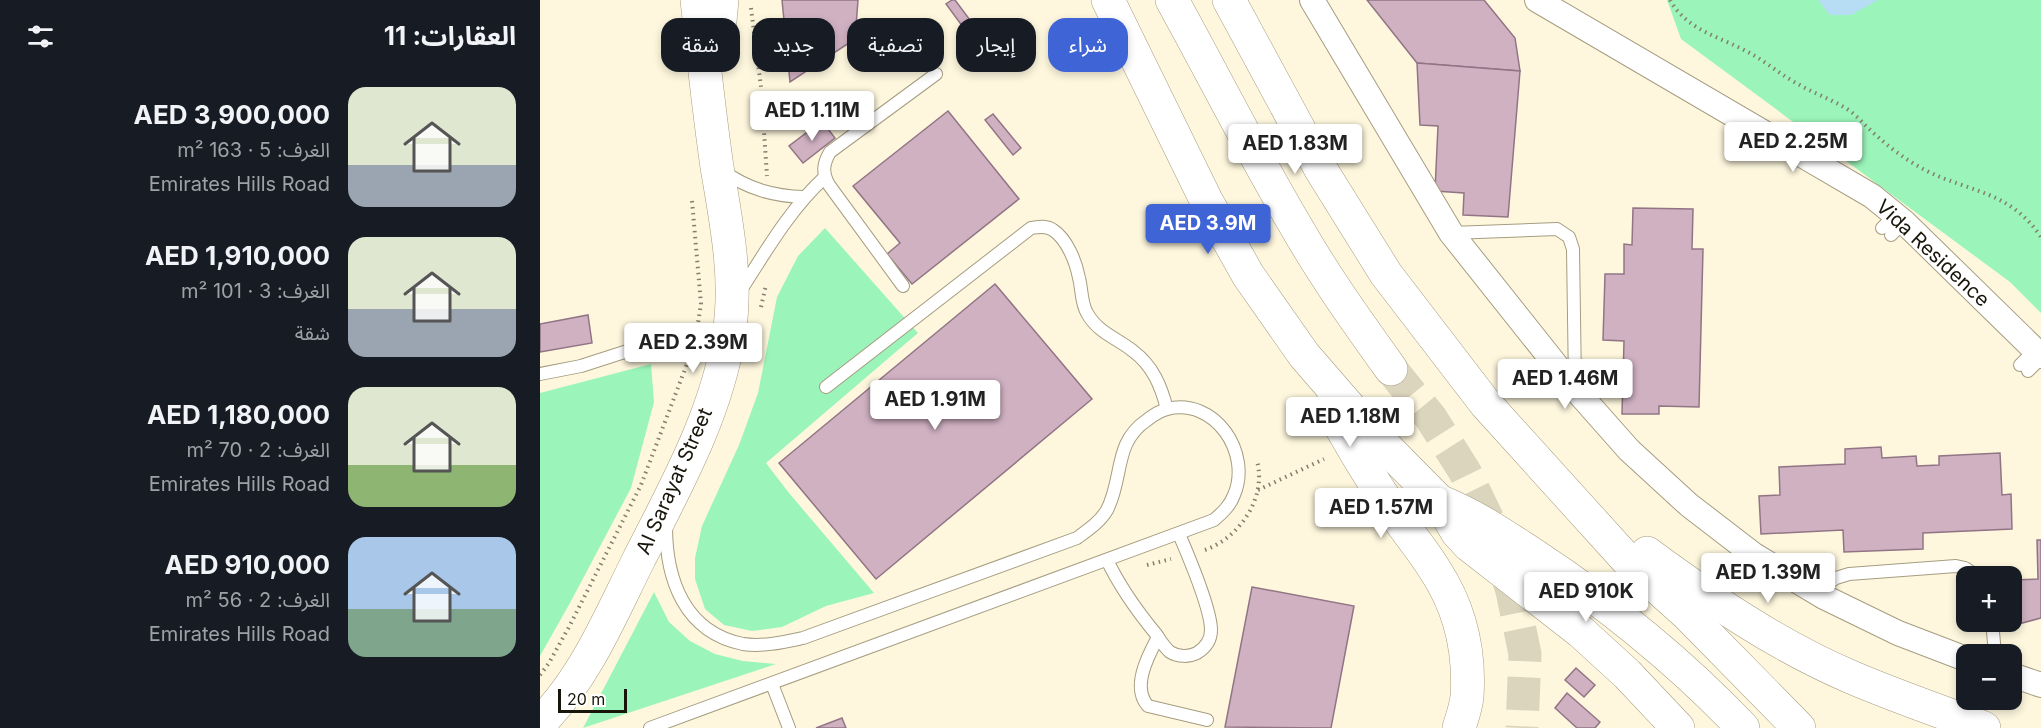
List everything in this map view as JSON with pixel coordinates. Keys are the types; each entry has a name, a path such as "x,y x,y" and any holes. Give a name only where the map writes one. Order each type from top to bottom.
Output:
{"main road":[{"name":"Al Sarayat Street","path":"540,723 557,707 590,656 667,504 691,454 741,317 715,152 697,0"},
{"path":"715,152 715,68 722,0"},
{"path":"1108,0 1206,200 1248,275 1304,355 1369,430 1439,501 1457,532 1469,545 1581,632 1627,674 1678,728"},
{"path":"1172,0 1298,230 1343,302 1391,369"},
{"path":"1229,0 1320,168 1386,274 1485,403 1629,562 1695,622 1796,726"},
{"path":"1304,355 1352,447 1452,599 1463,632 1467,666 1467,699 1459,728"},
{"path":"1553,478 1646,553 1694,588 1745,620 1850,677 1984,728"},
{"path":"1439,501 1490,525 1564,575 1676,664 1743,728"}],"street":[{"path":"1312,0 1451,233 1575,389 1629,450 1689,505 1754,555 1815,592 1898,633 1956,655"},
{"name":"Vida Residence","path":"1537,0 1860,188 1893,225 2033,360"},
{"path":"2022,678 2041,685"}],"lane":[{"path":"903,286 825,177 823,168 830,152 936,74"},
{"path":"715,152 749,187 767,193 804,197"},
{"path":"540,374 581,366 642,346 683,339 741,317 772,240 804,197 825,177"},
{"path":"826,387 1031,228 1041,226 1052,229 1068,250 1080,279 1086,313 1097,327 1132,350 1149,366 1161,387 1167,409"},
{"path":"1451,233 1557,229 1569,237 1573,249 1575,389"},
{"path":"650,728 1214,520 1226,509 1234,496 1239,480 1239,464 1235,449 1217,422 1204,412 1186,408 1167,409 1136,428 1126,441 1114,493 1106,512 1092,527 1077,538 803,638 772,644 743,644 714,633 692,616 676,590 668,563 667,504"},
{"path":"1107,560 1113,573 1172,653 1182,656 1192,655 1202,650 1208,642 1211,632 1210,621 1179,534"},
{"path":"1815,592 1836,578 1849,574 1956,566"},
{"path":"1158,637 1142,677 1142,700 1148,706 1208,720"},
{"path":"772,684 789,728"}],"path":[{"path":"750,0 763,110 767,193"},
{"path":"1670,0 1684,18 1697,28 1746,51 1795,83 1847,109 1875,135 1908,160 1944,178 2002,199 2034,226 2041,237"},
{"path":"741,317 767,283"},
{"path":"1113,573 1188,555 1209,548 1226,538 1240,525 1251,508 1258,490 1259,469 1256,459"},
{"path":"1258,490 1324,459"}],"green space":[{"path":"1667,0 2041,0 2041,313 2010,282 1681,39"},
{"path":"825,228 918,333 766,463 874,593 826,606 782,627 752,631 724,625 705,609 695,579 695,558 702,526 739,445 758,393 777,297 798,256"},
{"path":"651,364 654,402 631,488 540,656 540,393"},
{"path":"654,592 669,622 690,641 715,654 743,661 776,664 583,728"}],"water":[{"path":"1818,0 1878,0 1851,15 1830,15"}],"building":[{"path":"782,0 858,0 857,18 847,18 847,44 835,52 835,18 784,18"},
{"path":"955,0 968,18 956,18 946,4"},
{"path":"1367,0 1484,0 1515,38 1520,71 1417,63"},
{"path":"1417,63 1520,71 1508,217 1463,215 1464,193 1435,191 1438,126 1420,125"},
{"path":"789,72 805,72 790,82"},
{"path":"948,111 1019,199 912,284 887,254 900,243 853,186"},
{"path":"993,114 1021,148 1013,155 985,120"},
{"path":"822,121 835,138 803,163 789,146"},
{"path":"1633,208 1693,209 1692,249 1703,249 1699,407 1659,406 1659,414 1622,414 1624,341 1603,340 1605,274 1624,274 1624,244 1632,245"},
{"path":"995,284 1092,399 876,579 779,463"},
{"path":"588,315 592,343 540,352 540,324"},
{"path":"1881,447 1882,458 1916,456 1917,466 1939,465 1939,456 2000,453 2002,495 2011,494 2012,529 1923,533 1923,549 1844,552 1843,530 1761,534 1759,496 1780,495 1779,467 1845,464 1845,449"},
{"path":"2037,540 2041,540 2041,618 2022,623 2022,580 2038,579"},
{"path":"1252,587 1354,606 1331,728 1225,727"},
{"path":"1576,668 1595,685 1584,697 1565,680"},
{"path":"1567,693 1600,722 1595,728 1577,728 1555,708"},
{"path":"842,718 846,728 816,728"}],"tunnel":[{"path":"1391,369 1431,418 1465,472 1493,530 1512,591 1525,654 1522,728"}]}
